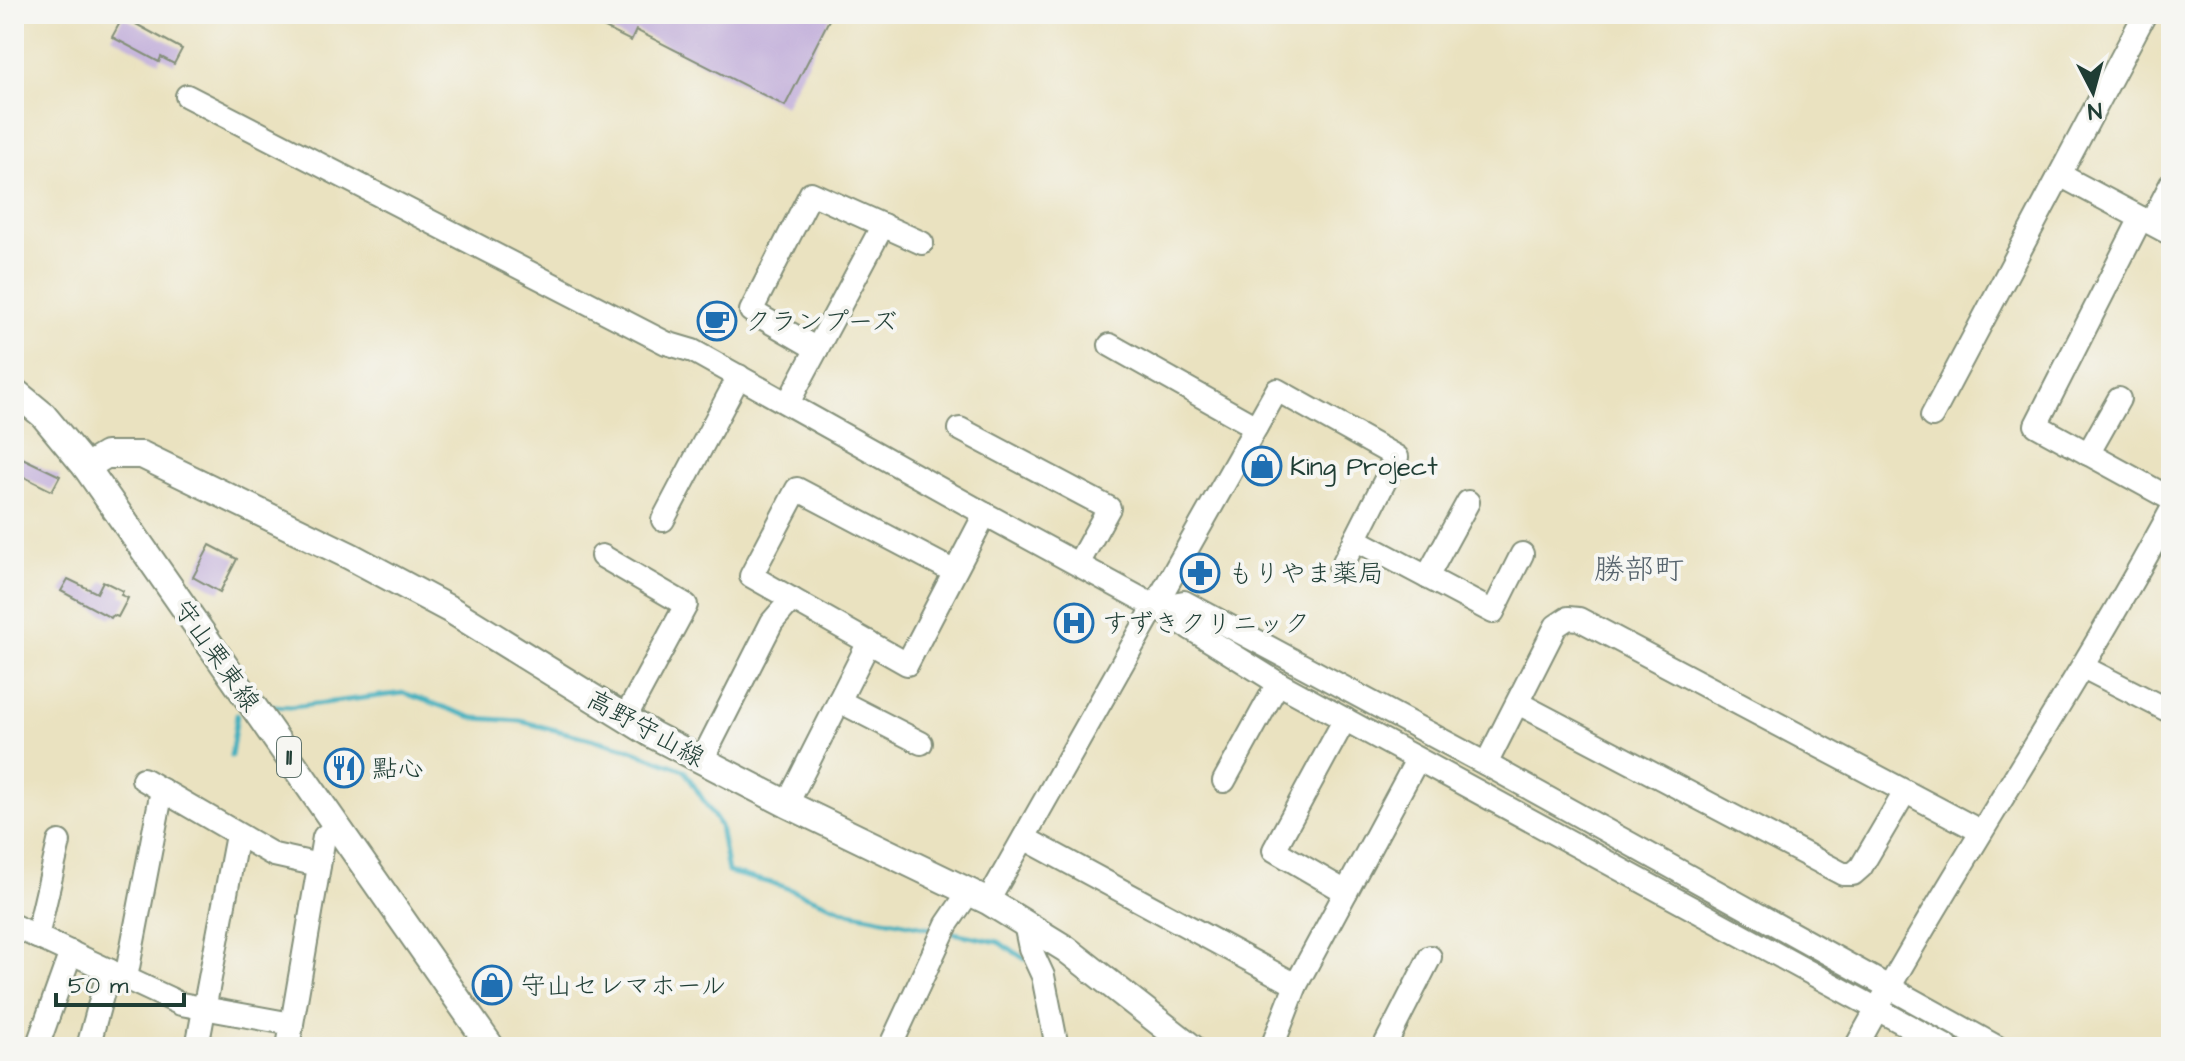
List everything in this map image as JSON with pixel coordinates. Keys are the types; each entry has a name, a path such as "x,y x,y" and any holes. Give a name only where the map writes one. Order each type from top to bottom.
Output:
{"main road":[{"name":"守山栗東線","path":"14,391 43,415 86,467 491,1047"},
{"name":"高野守山線","path":"86,467 106,455 142,455 350,556 451,610 625,718 702,760 979,896 1066,949 1191,1047"}],"street":[{"path":"1932,416 2145,14"},
{"path":"187,96 461,240 739,376 1156,607 1278,683 1947,1047"},
{"path":"2060,175 2171,234"},
{"path":"2171,184 2146,220 2036,425 2171,499"},
{"path":"817,349 751,311 811,193 922,243"},
{"path":"788,403 883,225"},
{"path":"1110,345 1256,427"},
{"path":"663,520 739,376"},
{"path":"890,1047 947,924 979,896 1024,838 1277,390 1397,457 1340,570"},
{"path":"2088,454 2119,399"},
{"path":"960,429 1109,508 1078,564"},
{"path":"953,571 797,489 751,576 907,664 985,514"},
{"path":"1427,577 1468,502"},
{"path":"1856,1047 1980,831 2083,667 2162,550 2171,511"},
{"path":"1355,539 1493,612 1522,554"},
{"path":"602,556 686,605 625,718"},
{"path":"702,760 772,622 792,599"},
{"path":"1156,607 1184,602 1444,741 1997,1047"},
{"path":"1486,764 1556,626 1568,618 1579,619 1980,831"},
{"path":"787,804 869,642"},
{"path":"2083,667 2171,712"},
{"path":"1224,781 1278,683"},
{"path":"839,701 921,743"},
{"path":"1518,703 1843,874 1853,874 1861,867 1905,792"},
{"path":"1345,719 1274,850 1346,892"},
{"path":"1272,1047 1296,985 1346,892 1424,763 1444,741"},
{"path":"88,1047 118,974 152,785 274,855 319,865"},
{"path":"288,1047 324,837 337,826"},
{"path":"197,1047 237,835"},
{"path":"1024,838 1296,985"},
{"path":"37,937 59,842"},
{"path":"1025,924 1030,948 1043,976 1057,1047"},
{"path":"14,926 181,1004 292,1024"},
{"path":"37,1047 71,952"},
{"path":"1384,1047 1430,957"}],"building":[{"path":"577,14 832,14 785,106 636,30 631,41"},
{"path":"123,17 182,49 174,64 161,57 159,62 112,37"},
{"path":"14,454 60,476 52,491 14,472"},
{"path":"210,545 237,559 220,592 193,577"},
{"path":"68,579 97,593 103,581 123,591 121,595 128,598 118,617 113,615 111,618 61,591"}],"waterway":[{"path":"271,706 292,707 404,693 474,718 520,721 626,748 684,770 720,826 728,872 779,885 849,912 939,930"},
{"path":"231,756 237,715"},
{"path":"949,932 998,942 1025,959"}],"place":[{"name":"クランプーズ","path":"717,321"},
{"name":"King Project","path":"1262,466"},
{"name":"もりやま薬局","path":"1200,573"},
{"name":"すずきクリニック","path":"1074,623"},
{"name":"點心","path":"344,768"},
{"name":"守山セレマホール","path":"492,985"}],"district":[{"name":"勝部町","path":"1639,569"}]}
